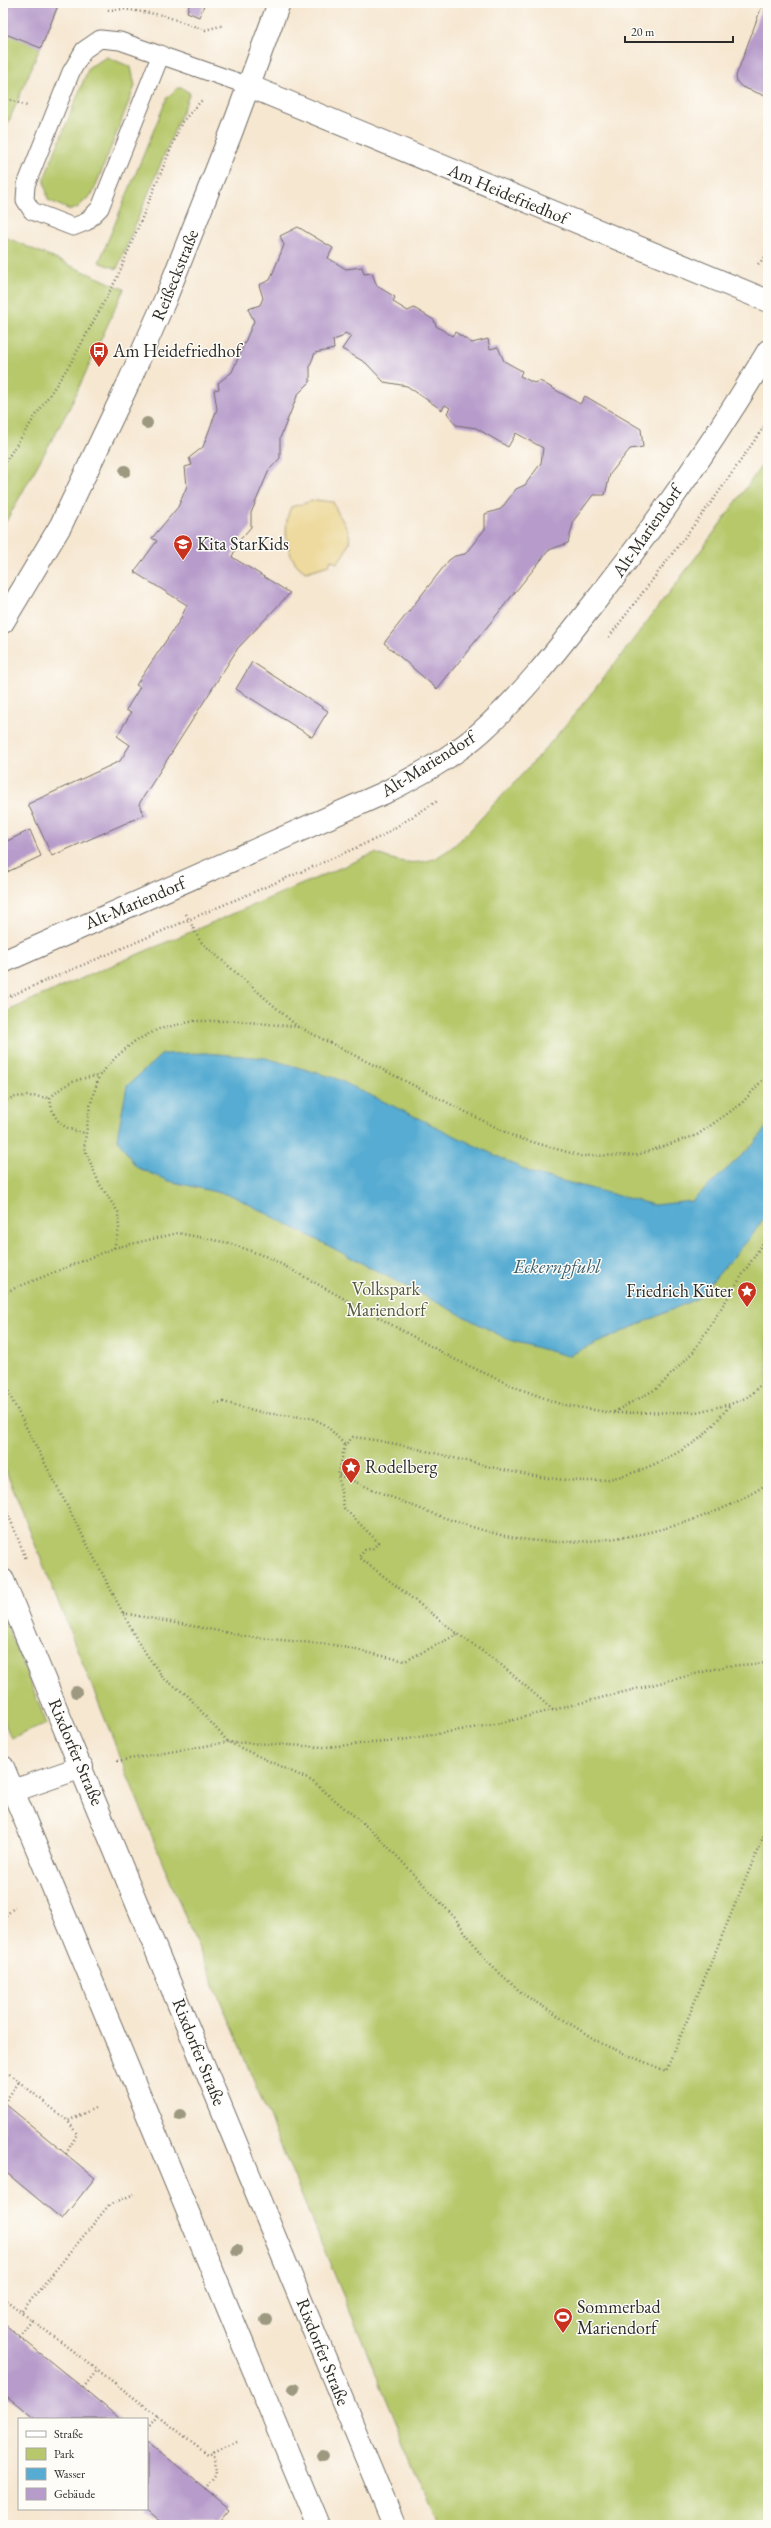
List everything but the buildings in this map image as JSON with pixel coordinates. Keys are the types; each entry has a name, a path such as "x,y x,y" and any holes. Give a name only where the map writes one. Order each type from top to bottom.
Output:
{"street":[{"name":"Reißeckstraße","path":"3,622 61,525 125,391 165,300 249,86 278,3"},
{"name":"Am Heidefriedhof","path":"249,86 768,301"},
{"name":"Alt-Mariendorf","path":"3,962 384,793 409,780 481,732 562,644 612,582 649,531 748,385 768,351"},
{"name":"Rixdorfer Straße","path":"3,1580 82,1767 394,2525"},
{"path":"3,1767 318,2525"},
{"path":"13,1791 82,1767"}],"lane":[{"path":"161,54 100,208 86,222 73,227 32,211 24,200 26,185 71,72 84,50 100,39 120,41 161,54 249,86"}],"path":[{"path":"3,465 72,360 117,278 182,122 209,92 217,74"},
{"path":"3,97 31,108"},
{"path":"172,888 200,941 299,1027 515,1137 581,1156 638,1155 697,1135 740,1104 768,1074"},
{"path":"114,1248 119,1229 118,1212 99,1182 84,1148 90,1106 99,1076 116,1057 135,1041 159,1029 194,1021 237,1021 299,1027"},
{"path":"3,1101 11,1098 31,1095 50,1098 68,1083 82,1077 99,1076"},
{"path":"50,1098 51,1110 59,1123 70,1131 85,1133"},
{"path":"3,1293 114,1248 178,1233 229,1243 270,1258 454,1359 515,1387 560,1404 612,1413 696,1412 731,1404 748,1397 768,1378"},
{"path":"612,1413 639,1400 658,1388 693,1352 768,1235"},
{"path":"3,1376 12,1400 138,1642 163,1678 187,1695 228,1742 312,1781 377,1835 455,1918 486,1961 523,1994 602,2044 666,2070 768,1825"},
{"path":"215,1403 223,1402 264,1413 312,1418 326,1425 345,1445"},
{"path":"553,1710 499,1663 458,1634 359,1557 365,1550 374,1548 378,1542 344,1508 338,1475 345,1445 353,1437 371,1439 474,1463 549,1477 590,1481 630,1473 677,1453 704,1434 731,1404"},
{"path":"338,1475 455,1520 501,1535 546,1542 605,1540 669,1528 722,1507 768,1483"},
{"path":"123,1613 250,1637 334,1645 405,1661 458,1634"},
{"path":"117,1761 228,1742 325,1747 396,1741 502,1724 727,1666 768,1663"},
{"path":"3,1918 15,1907"},
{"path":"3,2069 68,2121 77,2134 66,2154"},
{"path":"4,2103 19,2082"},
{"path":"68,2121 97,2107"},
{"path":"22,2311 109,2205 134,2194"},
{"path":"3,2298 33,2319 208,2454 236,2442"},
{"path":"19,2336 33,2319"},
{"path":"83,2388 98,2369"},
{"path":"148,2428 158,2415"},
{"path":"205,2489 215,2475 214,2451"}],"green space":[{"path":"3,3 59,3 3,135"},
{"path":"107,57 131,67 135,86 93,193 77,208 70,210 48,200 44,179 89,67"},
{"path":"177,88 182,88 190,93 117,269 99,262 167,98"},
{"path":"3,236 124,289 69,409 3,527"},
{"name":"Volkspark Mariendorf","path":"768,456 768,2525 439,2525 157,1849 3,1464 3,1014 31,1000 375,853 398,861 423,862 431,860 447,851 463,838 517,780 588,697 689,567"},
{"path":"3,1615 47,1724 11,1738 3,1719"}],"sand":[{"path":"316,500 333,502 337,512 346,526 350,538 344,553 337,563 331,560 329,565 306,572 299,567 290,552 286,533 288,515 291,507"}],"water":[{"name":"Eckernpfuhl","path":"205,1053 266,1058 335,1078 532,1173 654,1205 692,1201 753,1145 768,1125 768,1212 751,1237 698,1298 568,1356 509,1340 233,1196 169,1181 136,1167 117,1138 127,1086 162,1054"}],"place":[{"name":"Am Heidefriedhof","path":"99,368"},
{"name":"Kita StarKids","path":"183,561"},
{"name":"Friedrich Küter","path":"747,1308"},
{"name":"Rodelberg","path":"351,1484"},
{"name":"Sommerbad Mariendorf","path":"563,2334"}]}
